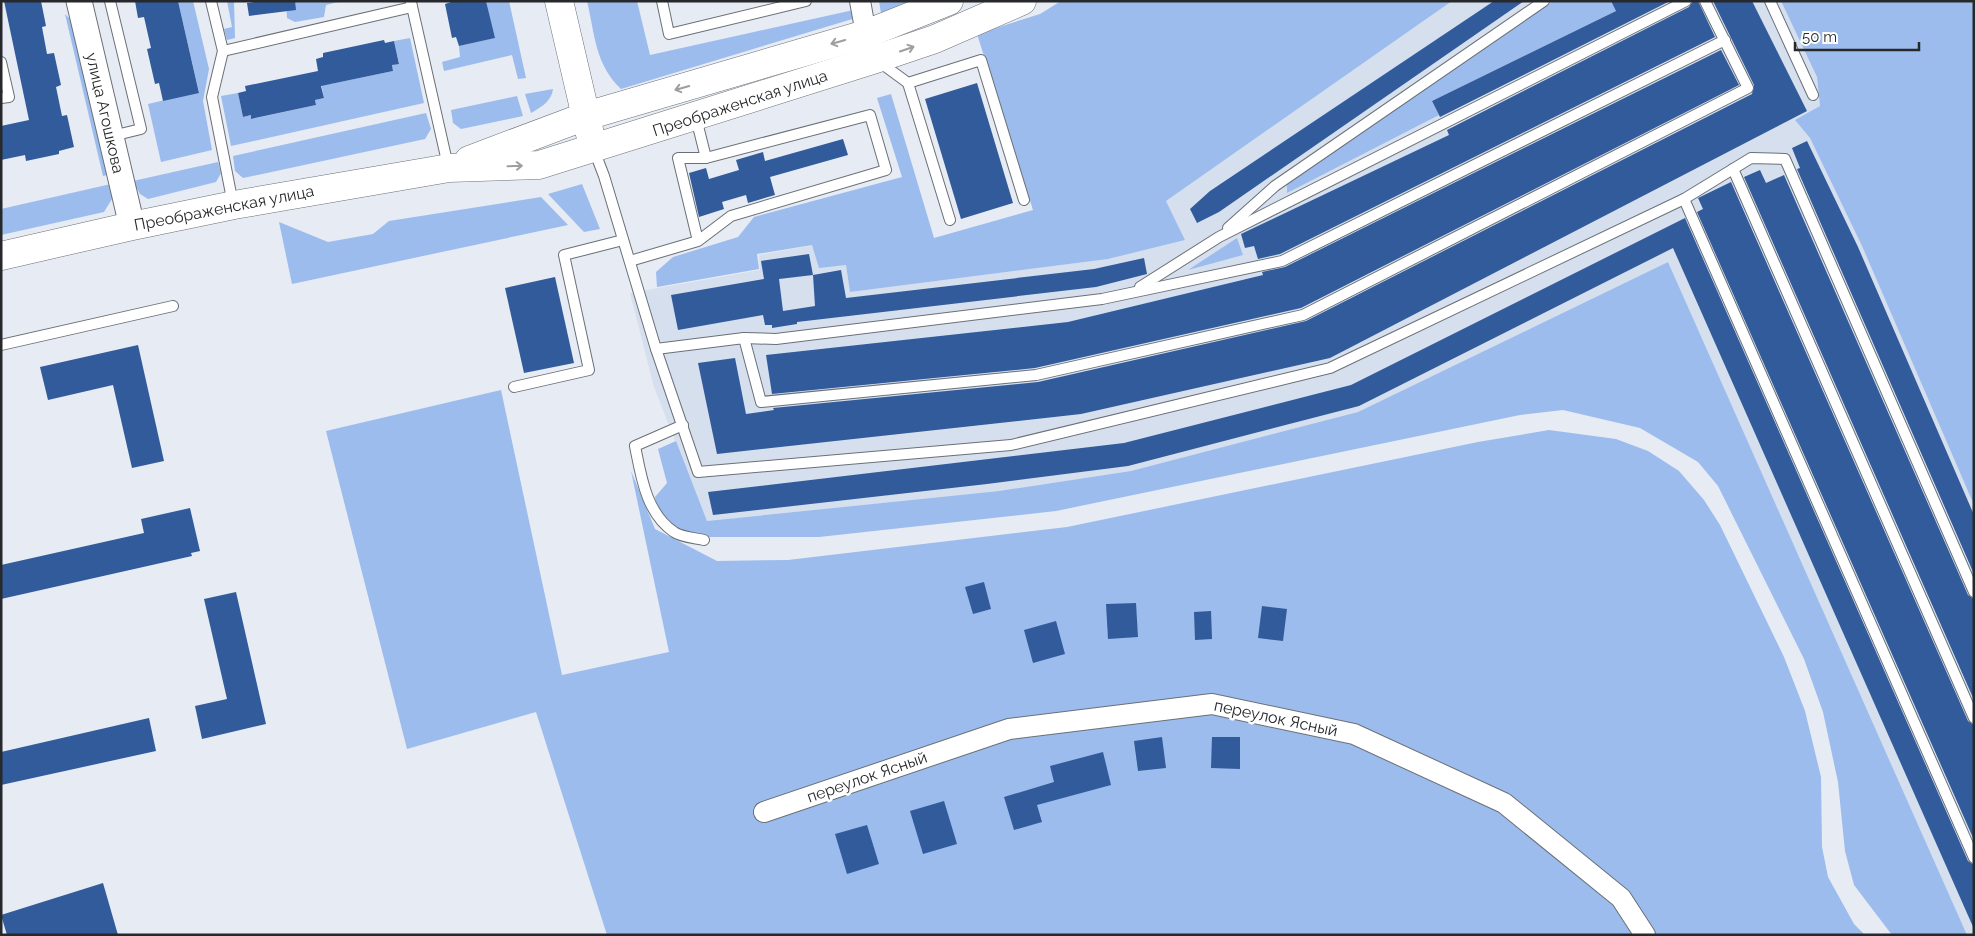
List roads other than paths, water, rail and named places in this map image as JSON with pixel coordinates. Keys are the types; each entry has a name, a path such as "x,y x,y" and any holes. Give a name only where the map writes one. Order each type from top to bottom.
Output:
{"main road":[{"path":"559,1 594,150"},
{"name":"Преображенская улица","path":"1,256 234,205 449,168 539,165 594,150 695,116 871,47 949,1"},
{"name":"Преображенская улица","path":"449,168 586,116 871,47 935,39 1022,1"}],"street":[{"name":"улица Агошкова","path":"79,1 132,226"},
{"path":"860,1 871,47"},
{"name":"переулок Ясный","path":"764,812 1010,729 1212,704 1354,734 1504,803 1621,898 1645,935"}],"lane":[{"path":"110,1 141,129 111,136"},
{"path":"211,1 223,52 212,98 234,205"},
{"path":"662,1 669,34 806,1"},
{"path":"1219,237 1275,186 1544,1"},
{"path":"1133,291 1219,237 1686,1"},
{"path":"744,338 761,402 1036,375 1303,315 1748,88 1706,1"},
{"path":"1770,1 1812,94"},
{"path":"223,52 412,4 449,168"},
{"path":"656,348 744,338 776,339 1102,299 1282,261 1724,40"},
{"path":"871,47 908,83 950,220"},
{"path":"908,83 981,60 1024,200"},
{"path":"1,62 9,96 1,98"},
{"path":"630,261 698,241 731,216 886,170 870,115 706,158 678,158 698,241"},
{"path":"695,116 706,158"},
{"path":"594,150 604,176 656,348 698,472 1011,445 1330,368 1684,199 1752,158 1785,159 1974,592"},
{"path":"1733,168 1974,718"},
{"path":"1684,199 1974,858"},
{"path":"514,386 590,370 564,255 623,240"},
{"path":"1,345 173,306"},
{"path":"683,425 635,446 643,488 655,512 674,533 704,540"}]}
